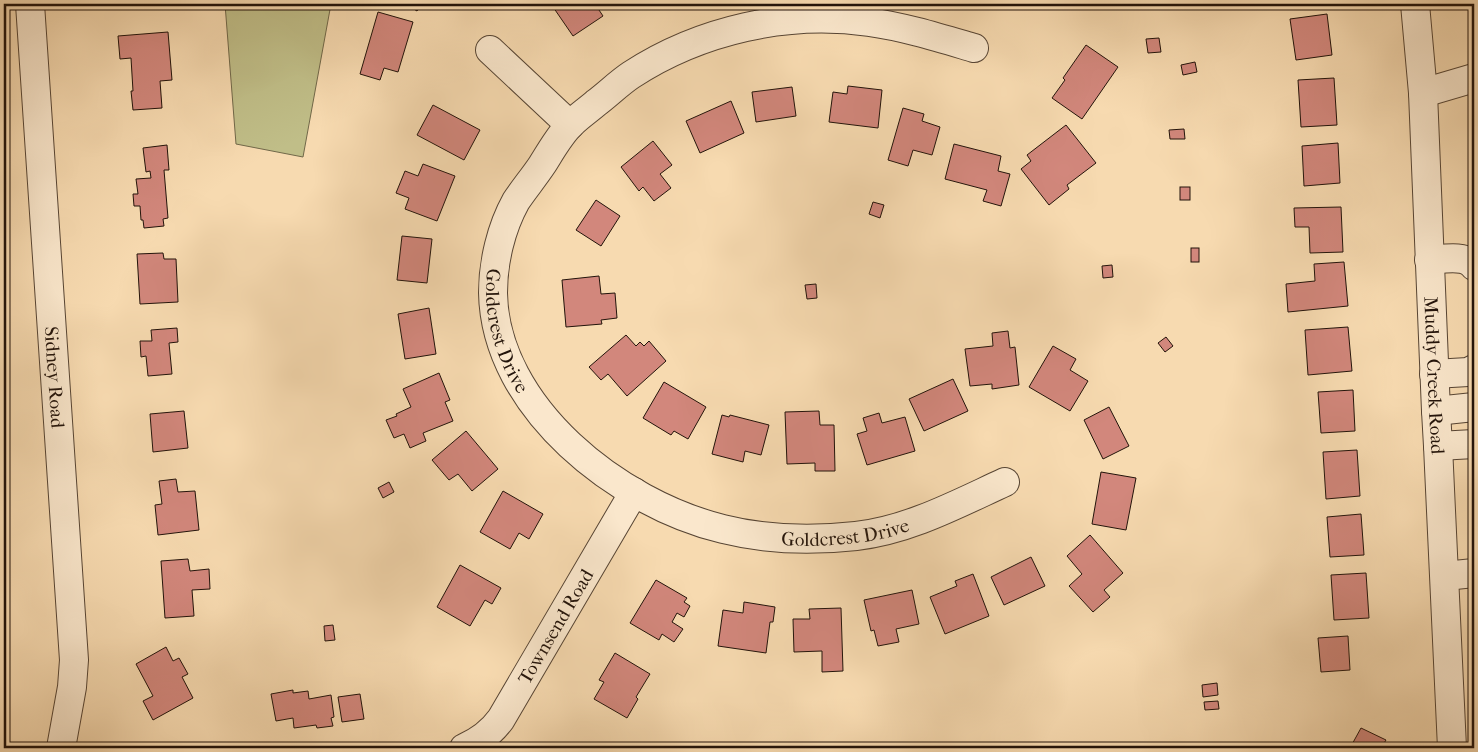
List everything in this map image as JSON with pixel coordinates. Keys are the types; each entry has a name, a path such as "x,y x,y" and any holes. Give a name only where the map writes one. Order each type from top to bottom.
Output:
{"street":[{"name":"Sidney Road","path":"30,4 74,660 72,687 61,748"},
{"name":"Muddy Creek Road","path":"1415,4 1423,93 1452,748"},
{"name":"Goldcrest Drive","path":"974,48 900,28 867,22 823,19 778,21 716,35 667,55 630,76 570,125 516,203 503,230 496,262 493,294 497,325 506,356 520,385 538,409 563,438 599,470 634,492 681,516 721,529 763,537 805,540 858,536 899,527 939,513 1005,482"},
{"path":"490,50 570,125"},
{"path":"1423,93 1474,78"},
{"path":"1430,260 1462,258 1474,266"},
{"path":"1434,374 1468,372 1474,369"},
{"path":"1436,411 1474,407"},
{"path":"1438,446 1474,444"},
{"name":"Townsend Road","path":"464,748 476,743 492,731 500,719 634,492"},
{"path":"1444,576 1474,573"}],"shaded area":[{"path":"225,4 331,4 303,157 236,144"}],"building":[{"path":"406,4 422,4 417,11"},
{"path":"551,4 595,4 603,16 573,36"},
{"path":"378,12 413,22 398,72 384,68 380,80 360,74"},
{"path":"1327,14 1332,55 1296,60 1290,19"},
{"path":"168,32 172,80 160,81 162,108 133,110 131,58 120,59 118,36"},
{"path":"1159,38 1161,52 1148,53 1146,39"},
{"path":"1086,45 1118,67 1082,119 1052,98 1065,80 1063,78"},
{"path":"1195,62 1197,72 1183,75 1181,65"},
{"path":"1334,78 1337,125 1301,127 1298,80"},
{"path":"848,86 882,90 878,128 829,122 833,92 847,94"},
{"path":"792,87 796,116 756,122 752,92"},
{"path":"731,101 744,133 700,153 686,121"},
{"path":"433,105 480,130 464,160 417,135"},
{"path":"903,108 924,114 922,121 940,127 932,155 913,150 908,166 888,160"},
{"path":"1066,125 1096,163 1067,185 1069,189 1049,205 1021,169 1031,161 1027,155"},
{"path":"1184,129 1185,139 1170,139 1169,130"},
{"path":"653,141 672,165 660,174 671,188 654,201 643,187 639,191 621,167"},
{"path":"1338,143 1340,183 1304,186 1302,146"},
{"path":"954,144 1001,156 998,171 1010,174 1001,206 983,201 987,190 945,179"},
{"path":"167,145 169,170 164,170 168,218 163,219 164,226 144,228 143,220 141,220 140,206 134,206 133,194 138,194 136,179 151,178 150,171 146,172 143,148"},
{"path":"423,164 455,176 437,221 405,209 409,198 396,193 405,171 418,176"},
{"path":"1180,187 1190,187 1190,200 1180,200"},
{"path":"596,200 620,216 601,246 576,230"},
{"path":"873,202 884,205 880,218 869,214"},
{"path":"1341,207 1343,252 1310,253 1309,227 1295,227 1294,208"},
{"path":"402,236 432,239 427,283 397,280"},
{"path":"1191,248 1199,248 1199,262 1191,262"},
{"path":"163,253 164,259 176,259 178,302 140,304 137,254"},
{"path":"1344,262 1348,306 1288,312 1286,284 1315,281 1314,264"},
{"path":"1112,265 1113,277 1103,278 1102,266"},
{"path":"599,276 601,294 615,293 617,318 601,320 602,324 566,327 562,280"},
{"path":"816,284 817,298 807,299 805,285"},
{"path":"429,308 436,354 405,359 398,314"},
{"path":"1348,327 1352,371 1308,375 1305,330"},
{"path":"177,328 178,342 169,343 172,374 148,376 146,356 141,357 140,341 152,341 151,330"},
{"path":"1008,331 1010,348 1015,347 1019,385 992,389 992,384 970,386 965,349 993,346 992,333"},
{"path":"626,335 636,346 640,342 644,346 649,341 666,361 627,396 608,374 601,380 589,367"},
{"path":"1166,337 1173,346 1165,352 1158,343"},
{"path":"1053,346 1076,359 1070,370 1088,381 1070,411 1029,387"},
{"path":"439,373 450,400 445,402 453,421 423,433 426,441 410,448 404,434 394,438 386,420 397,416 396,414 411,407 403,389"},
{"path":"953,379 968,411 924,431 909,399"},
{"path":"664,382 706,407 688,439 674,431 671,435 643,418"},
{"path":"1353,390 1355,431 1321,433 1318,392"},
{"path":"1109,407 1129,446 1103,459 1084,420"},
{"path":"184,411 188,448 153,452 150,414"},
{"path":"819,411 820,425 834,425 835,471 815,471 815,463 787,464 785,412"},
{"path":"879,413 882,423 905,417 915,451 867,465 857,434 867,431 863,418"},
{"path":"722,415 729,417 730,415 769,425 761,455 745,451 743,462 712,454"},
{"path":"466,431 498,469 472,491 458,474 449,480 432,460"},
{"path":"1357,450 1360,496 1326,499 1323,452"},
{"path":"1101,472 1136,478 1126,530 1092,524"},
{"path":"176,479 178,492 195,491 199,530 158,535 155,505 162,504 159,481"},
{"path":"389,482 394,492 383,498 378,488"},
{"path":"503,491 543,514 529,539 519,533 510,549 480,532"},
{"path":"1361,514 1364,555 1330,557 1327,517"},
{"path":"1090,535 1123,573 1104,590 1110,597 1093,612 1069,586 1082,574 1067,556"},
{"path":"1031,557 1045,586 1004,605 991,577"},
{"path":"188,559 190,571 209,569 210,589 192,590 194,616 165,618 161,561"},
{"path":"460,565 501,588 492,604 485,600 470,626 437,607"},
{"path":"1366,573 1369,618 1334,620 1331,575"},
{"path":"973,574 989,616 945,634 930,597 957,586 955,581"},
{"path":"656,580 687,598 684,602 690,606 684,617 677,613 672,622 683,629 674,642 662,634 659,640 630,623"},
{"path":"912,590 919,624 896,629 899,642 878,646 874,630 871,631 864,600"},
{"path":"744,602 775,607 773,622 770,622 766,653 718,646 723,610 743,613"},
{"path":"841,608 843,671 822,672 822,651 794,652 793,619 810,619 809,609"},
{"path":"333,625 335,640 325,641 324,626"},
{"path":"1348,636 1350,670 1321,672 1318,638"},
{"path":"166,647 173,661 179,658 188,674 182,677 193,698 153,720 143,701 153,696 136,664"},
{"path":"615,653 650,674 636,697 638,699 627,718 594,699 604,682 599,680"},
{"path":"1217,683 1218,695 1203,697 1202,685"},
{"path":"293,690 293,693 308,691 309,699 331,695 334,717 331,718 333,726 317,728 316,725 294,728 293,718 276,721 271,694"},
{"path":"360,694 364,719 342,722 338,697"},
{"path":"1218,701 1219,709 1205,710 1204,702"},
{"path":"1361,728 1386,740 1381,748 1350,748"}]}
